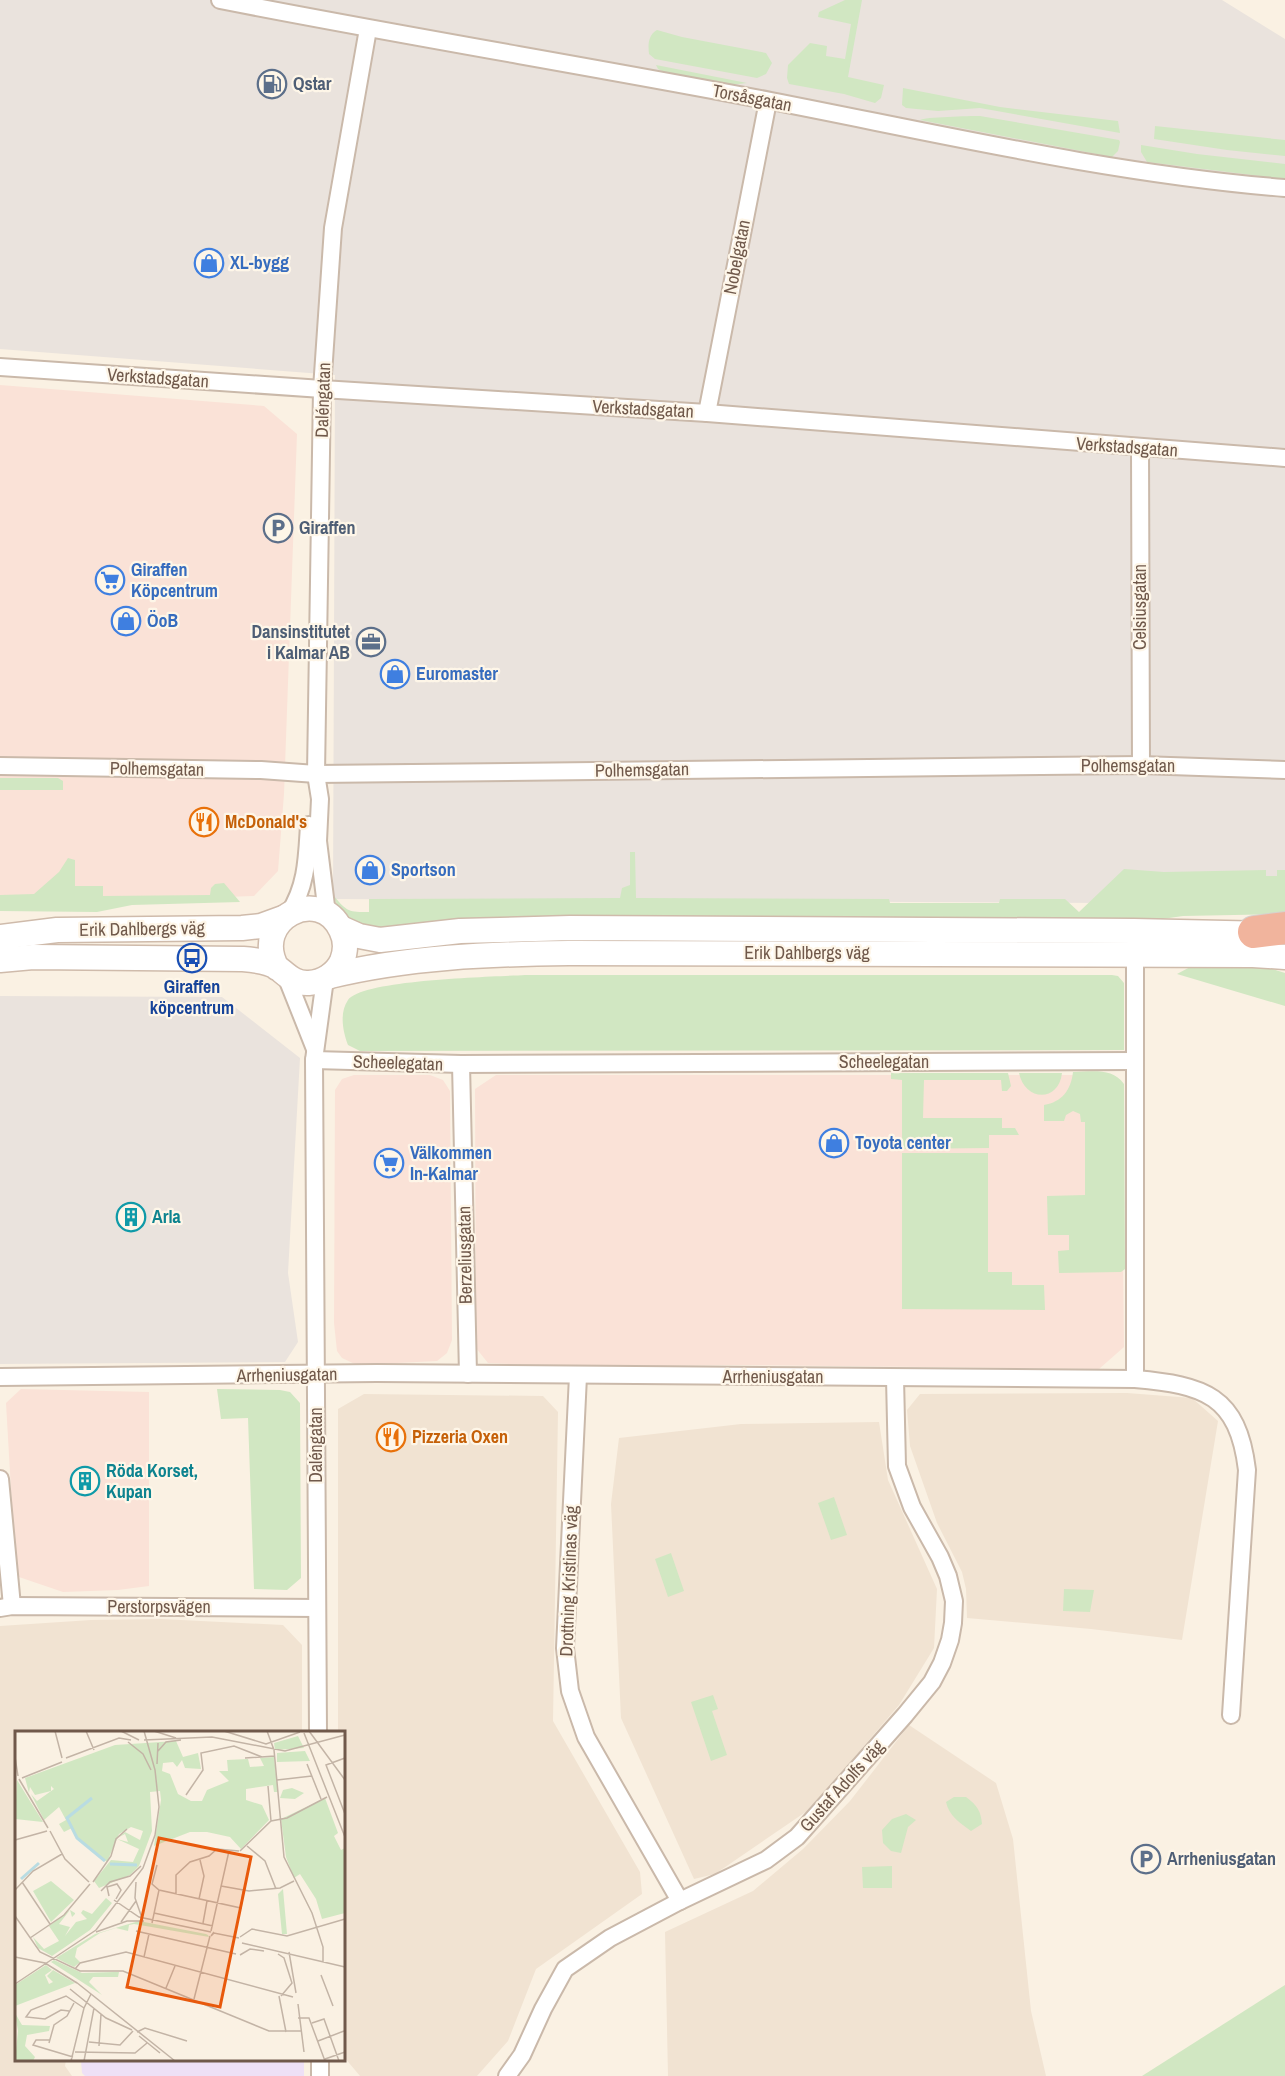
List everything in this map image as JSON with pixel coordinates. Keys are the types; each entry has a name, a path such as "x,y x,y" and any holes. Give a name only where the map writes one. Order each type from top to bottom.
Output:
{"highway":[{"path":"1254,932 1285,928"}],"main road":[{"name":"Erik Dahlbergs väg","path":"0,937 57,930 242,928 261,926 304,909 320,910 359,936 380,940 460,931 570,928 1134,930 1254,932 1285,935"},
{"path":"282,972 273,960 270,941 286,916"},
{"path":"328,977 337,969 344,954 345,945 334,921"},
{"name":"Erik Dahlbergs väg","path":"0,960 33,957 257,960 305,983 378,966 495,954 569,952 1135,954 1285,957"}],"street":[{"name":"Torsåsgatan","path":"220,0 768,101 1022,151 1131,169 1285,188"},
{"name":"Daléngatan","path":"334,921 318,842 320,799 316,774 322,390 333,228 368,29"},
{"name":"Nobelgatan","path":"707,413 768,101"},
{"name":"Verkstadsgatan","path":"0,367 322,390 707,413 1285,458"},
{"name":"Celsiusgatan","path":"1140,448 1141,765"},
{"name":"Polhemsgatan","path":"0,766 261,770 316,774 1141,765 1285,770"},
{"name":"Daléngatan","path":"286,916 301,893 304,881 311,800 316,774"},
{"path":"1134,930 1135,1379"},
{"name":"Daléngatan","path":"282,972 315,1055"},
{"name":"Daléngatan","path":"318,1731 315,1055 328,977"},
{"name":"Scheelegatan","path":"315,1055 461,1064 1135,1061"},
{"name":"Berzeliusgatan","path":"461,1064 468,1374"},
{"name":"Arrheniusgatan","path":"0,1377 468,1374 1135,1379 1196,1388 1211,1395 1226,1409 1237,1426 1245,1449 1247,1470 1231,1715"},
{"name":"Drottning Kristinas väg","path":"578,1376 565,1648 570,1691 586,1737 680,1901"},
{"name":"Gustaf Adolfs väg","path":"507,2076 522,2055 543,2009 566,1969 610,1938 766,1860 797,1837 932,1682 942,1663 953,1623 954,1601 948,1576 940,1557 912,1507 897,1466 895,1378"},
{"path":"0,1479 6,1607"},
{"name":"Perstorpsvägen","path":"6,1607 317,1608"}],"shaded area":[{"path":"0,0 1222,0 1285,39 1285,904 333,899 335,375 0,349"},
{"path":"0,385 264,406 297,434 284,794 278,871 254,896 0,907"},
{"path":"0,996 222,997 300,1058 288,1273 298,1342 285,1362 0,1364"},
{"path":"354,1075 430,1075 443,1080 450,1091 452,1340 447,1353 437,1361 357,1365 342,1358 337,1351 334,1323 335,1090 342,1079"},
{"path":"496,1075 1110,1075 1121,1087 1124,1347 1099,1369 733,1365 579,1367 488,1363 476,1348 475,1089"},
{"path":"21,1389 149,1392 149,1586 118,1590 63,1592 16,1576 6,1403"},
{"path":"1127,1393 1192,1398 1218,1421 1182,1640 967,1618 966,1589 962,1572 937,1523 910,1446 907,1410 920,1394"},
{"path":"364,1394 543,1396 558,1412 553,1721 640,1872 642,1894 536,1969 508,2041 477,2076 360,2076 345,2058 345,1731 338,1731 338,1409"},
{"path":"879,1422 888,1480 937,1589 934,1648 899,1705 810,1809 715,1874 694,1879 621,1718 611,1504 619,1438 741,1424"},
{"path":"161,1619 283,1625 302,1645 302,1731 15,1731 15,2061 66,2061 65,2066 72,2076 0,2076 0,1626 91,1620"},
{"path":"909,1725 996,1783 1013,1839 1031,2011 1046,2076 668,2076 665,1932 753,1891 803,1849 850,1801"},
{"path":"81,2061 304,2061 304,2076 85,2076 82,2073"}],"green space":[{"path":"845,0 862,0 848,77 884,85 881,98 875,103 844,94 789,84 787,78 788,65 810,43 827,46 826,56 845,59 851,24 818,17 819,12"},
{"path":"657,30 766,53 772,63 766,74 757,78 655,59 649,54 649,44 650,37"},
{"path":"656,65 747,83 730,85 664,72"},
{"path":"903,88 1000,107 1118,121 1120,133 980,108 938,111 906,108 902,105"},
{"path":"980,116 1120,142 1118,151 1112,157 920,120"},
{"path":"1155,126 1285,140 1285,156 1154,139"},
{"path":"1141,145 1285,164 1285,179 1147,162 1141,152"},
{"path":"0,778 58,778 63,781 63,790 0,790"},
{"path":"630,852 635,852 636,898 889,899 890,903 999,903 1000,899 1065,899 1079,912 1124,869 1164,872 1266,870 1266,876 1277,876 1277,870 1285,870 1285,914 1183,916 1148,921 400,930 360,924 343,914 334,896 349,910 362,912 369,912 369,899 620,898 622,888 630,885"},
{"path":"68,858 75,860 75,886 103,886 103,896 210,895 211,888 215,884 224,883 240,902 132,905 97,912 0,911 0,895 34,894 59,872"},
{"path":"1192,966 1263,966 1285,973 1285,1006 1177,974"},
{"path":"525,975 1112,975 1118,976 1124,983 1124,1050 360,1051 348,1045 343,1028 345,1005 348,1000 359,993 403,983"},
{"path":"1073,1072 1107,1073 1114,1075 1124,1084 1125,1269 1121,1272 1059,1273 1058,1251 1069,1250 1069,1235 1048,1235 1047,1196 1085,1195 1085,1122 1081,1122 1080,1114 1073,1111 1066,1115 1064,1121 1044,1121 1044,1105 1061,1098 1068,1090"},
{"path":"891,1073 1008,1073 1011,1086 1007,1091 1002,1091 1001,1080 924,1080 923,1118 1002,1118 1002,1128 1015,1128 1019,1135 989,1135 989,1148 902,1149 902,1080 891,1079"},
{"path":"1019,1073 1062,1073 1060,1083 1055,1089 1042,1095 1028,1089 1022,1083"},
{"path":"902,1153 988,1153 988,1272 1012,1272 1012,1285 1044,1285 1045,1310 902,1309"},
{"path":"217,1389 280,1390 290,1392 300,1403 301,1578 287,1590 254,1589 248,1418 221,1419"},
{"path":"834,1497 847,1535 831,1540 818,1503"},
{"path":"671,1553 684,1591 668,1597 655,1559"},
{"path":"1064,1589 1094,1590 1090,1612 1063,1611"},
{"path":"713,1695 718,1709 712,1711 727,1755 711,1761 691,1702"},
{"path":"954,1797 966,1797 973,1803 981,1815 982,1824 971,1831 956,1819 946,1802"},
{"path":"906,1814 916,1820 908,1827 901,1853 891,1851 883,1843 882,1830 892,1819"},
{"path":"892,1866 892,1888 863,1888 862,1867"},
{"path":"1285,1985 1285,2076 1142,2076"}],"place":[{"name":"Qstar","path":"272,84"},
{"name":"XL-bygg","path":"209,263"},
{"name":"Giraffen","path":"278,528"},
{"name":"Giraffen Köpcentrum","path":"110,580"},
{"name":"ÖoB","path":"126,621"},
{"name":"Dansinstitutet i Kalmar AB","path":"371,642"},
{"name":"Euromaster","path":"395,674"},
{"name":"McDonald's","path":"204,822"},
{"name":"Sportson","path":"370,870"},
{"name":"Giraffen köpcentrum","path":"192,958"},
{"name":"Toyota center","path":"834,1143"},
{"name":"Välkommen In-Kalmar","path":"389,1163"},
{"name":"Arla","path":"131,1217"},
{"name":"Pizzeria Oxen","path":"391,1437"},
{"name":"Röda Korset, Kupan","path":"85,1481"},
{"name":"Arrheniusgatan","path":"1146,1859"}]}
